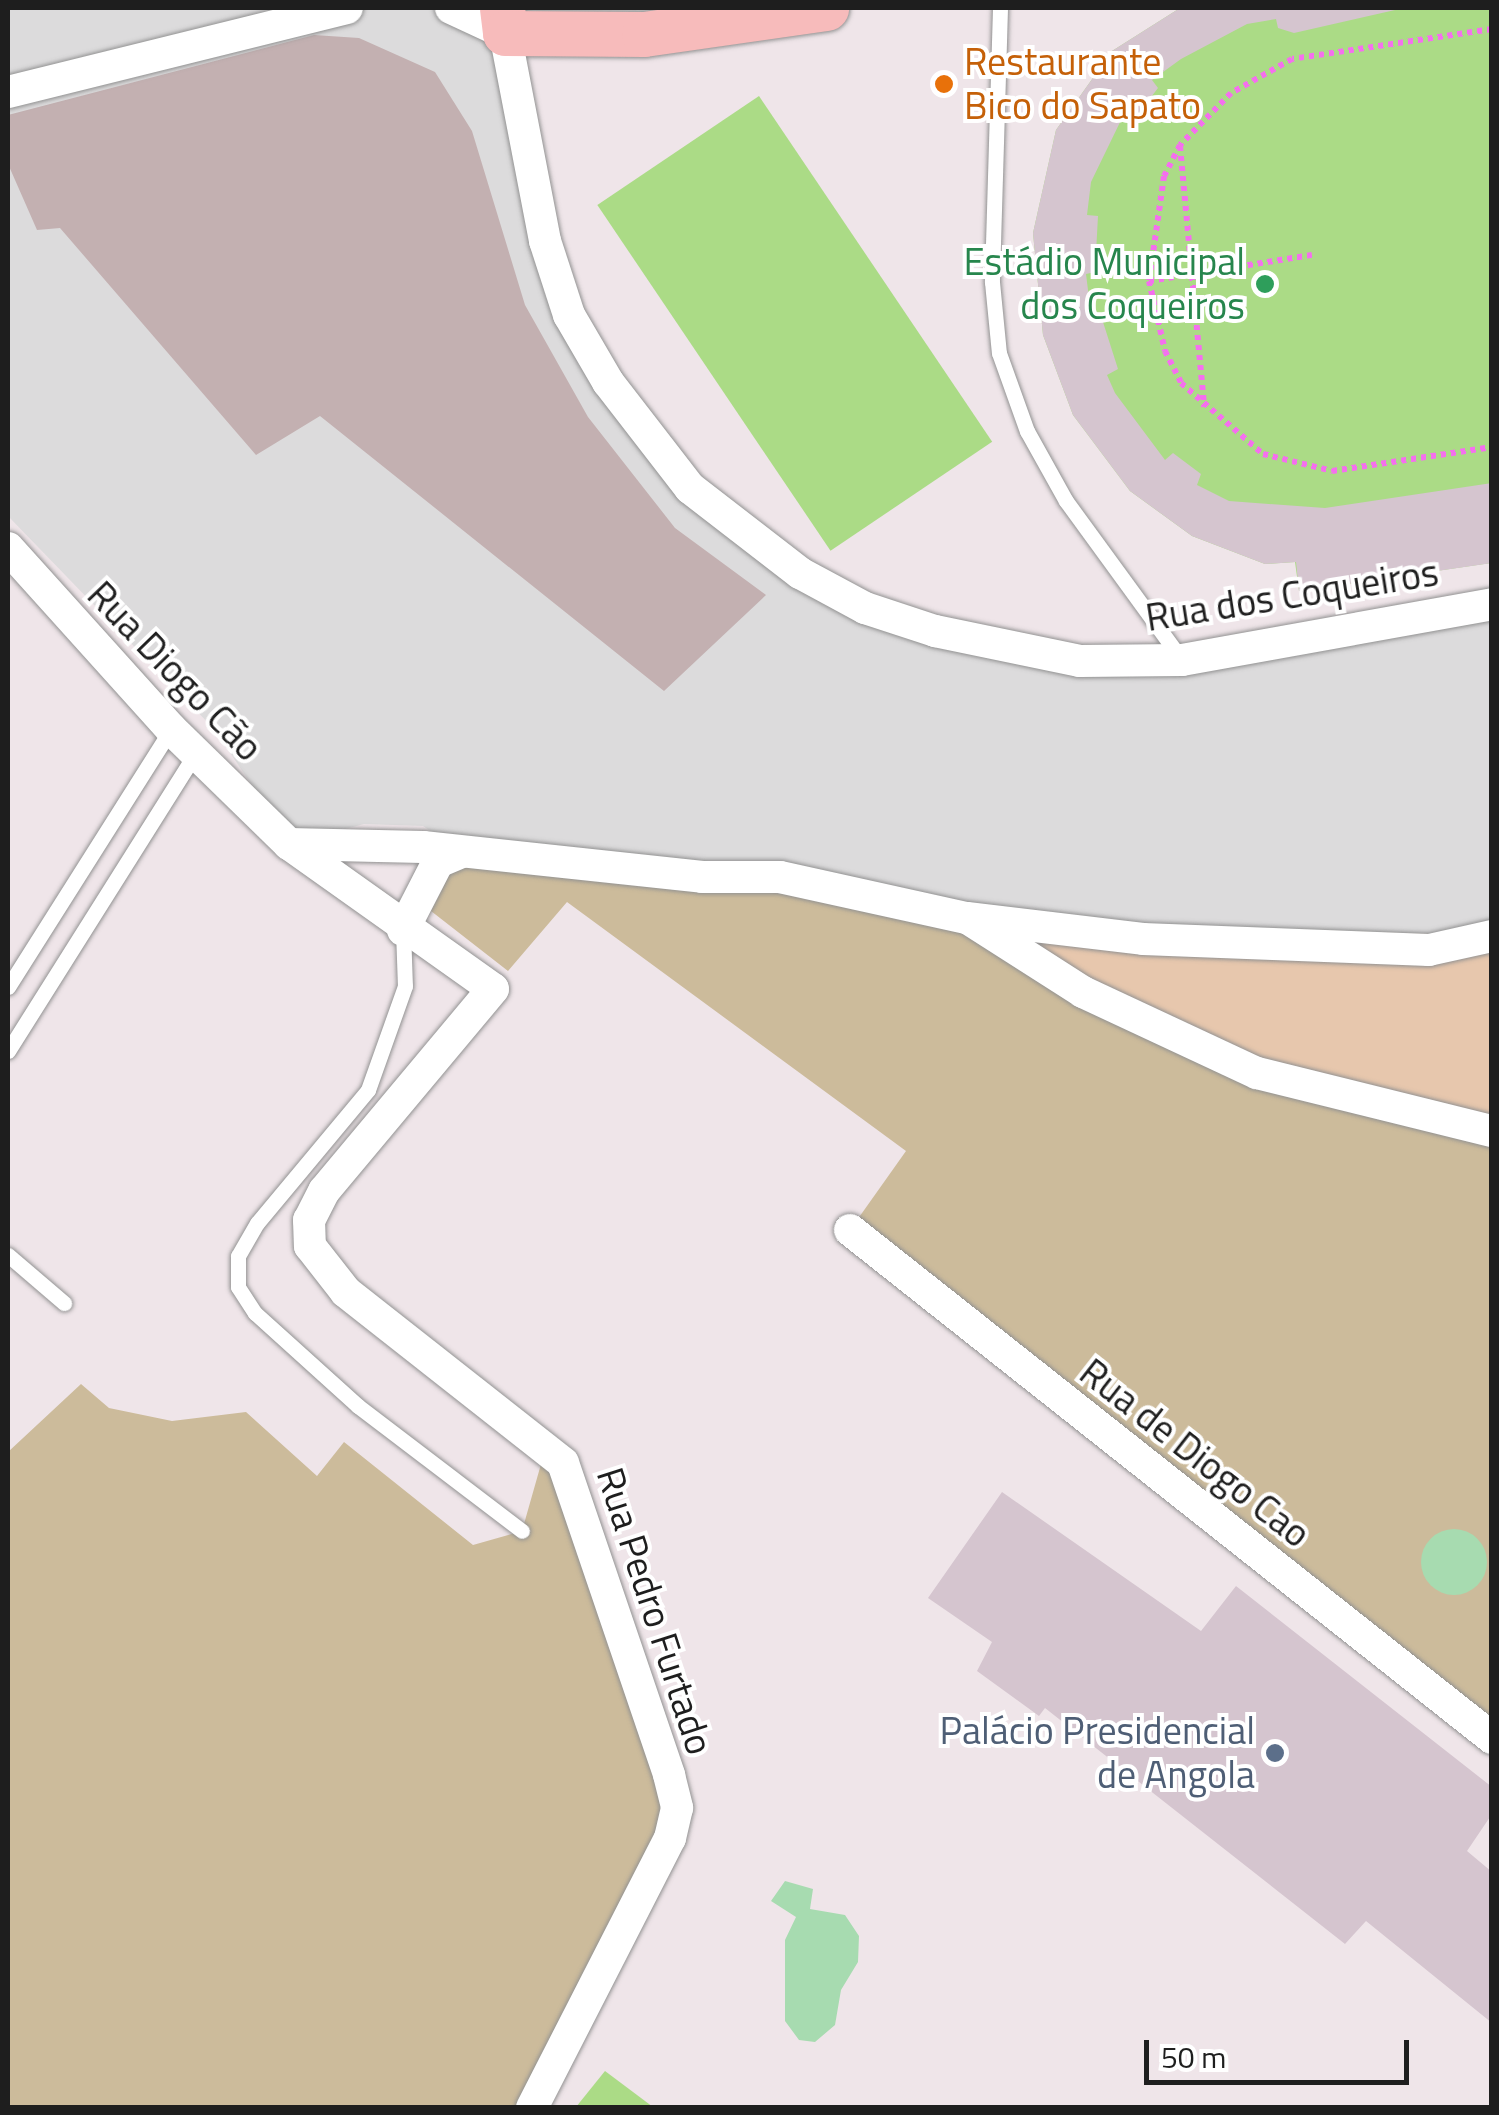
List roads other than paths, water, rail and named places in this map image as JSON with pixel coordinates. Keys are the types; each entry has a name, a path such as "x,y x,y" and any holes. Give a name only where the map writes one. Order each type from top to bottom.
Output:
{"street":[{"path":"8,92 347,8"},
{"path":"452,8 504,20 644,34 826,8"},
{"name":"Rua dos Coqueiros","path":"504,20 545,241 569,316 640,428 690,488 738,531 865,608 1080,661 1182,660 1492,604"},
{"name":"Rua Diogo Cão","path":"8,548 171,729 289,844"},
{"path":"289,844 403,930 438,862 460,852"},
{"path":"289,844 460,852 780,878 968,918 1143,938 1429,950 1492,936"},
{"path":"968,918 1084,992 1257,1074 1492,1131"},
{"name":"Rua Pedro Furtado","path":"403,930 492,989 324,1191 309,1220 310,1246 346,1292 564,1463 669,1775 676,1808 670,1838 532,2108"},
{"name":"Rua de Diogo Cao","path":"850,1230 1492,1738"}],"lane":[{"path":"1000,8 992,282 999,353 1027,431 1066,501 1182,660"},
{"path":"8,987 171,729"},
{"path":"8,1051 195,754"},
{"path":"403,930 406,986 368,1090 258,1223 238,1256 238,1287 256,1313 358,1406 522,1532"},
{"path":"8,1255 64,1303"}],"place":[{"name":"Restaurante Bico do Sapato","path":"944,84"},
{"name":"Estádio Municipal dos Coqueiros","path":"1265,284"},
{"name":"Palácio Presidencial de Angola","path":"1275,1753"}]}
